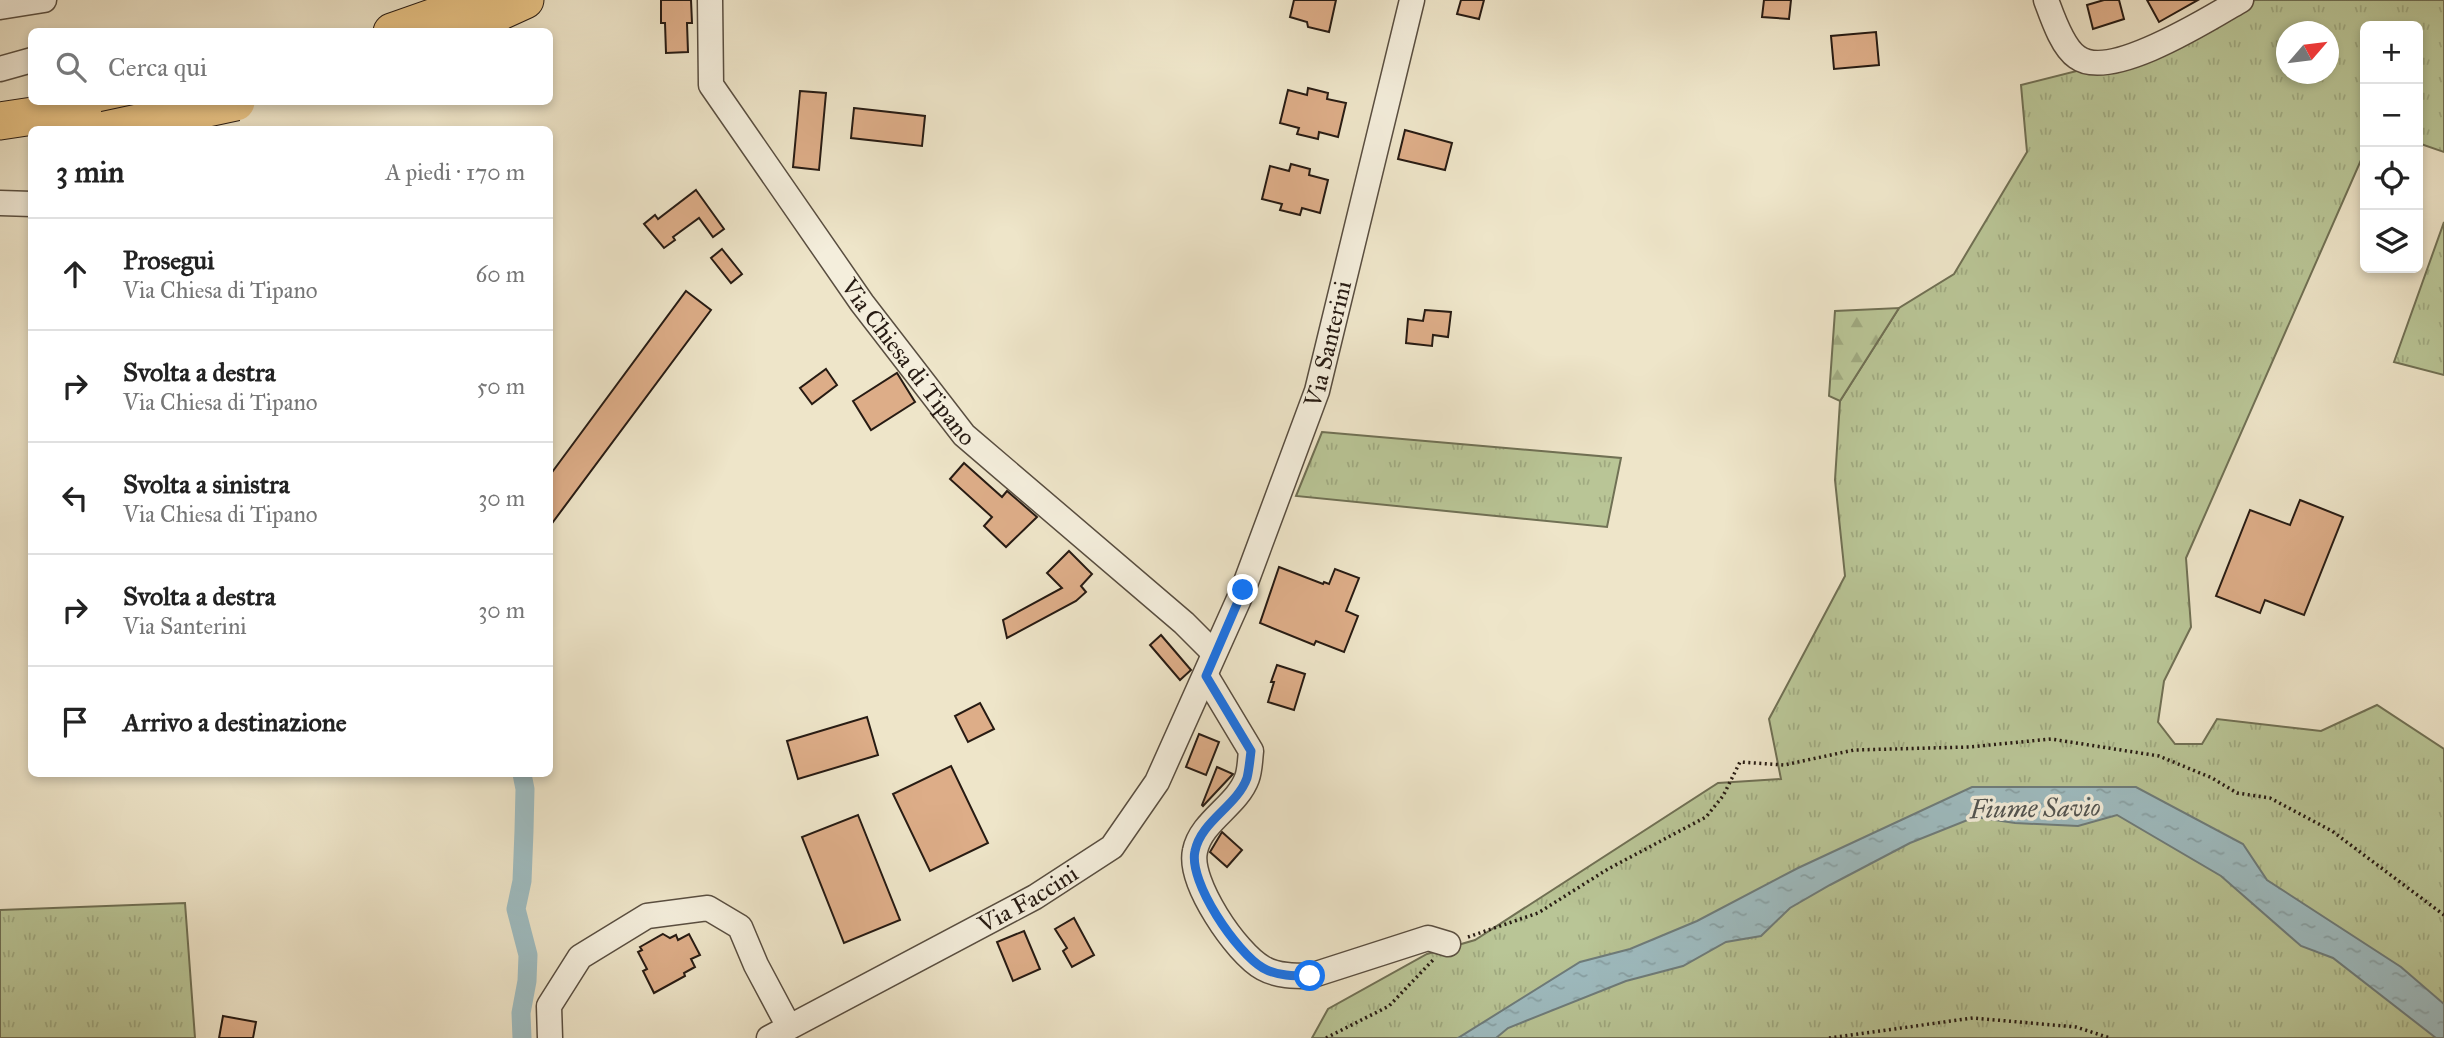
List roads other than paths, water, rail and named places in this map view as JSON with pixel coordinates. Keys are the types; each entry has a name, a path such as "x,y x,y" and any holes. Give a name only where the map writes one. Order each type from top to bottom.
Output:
{"highway":[{"path":"403,28 472,0"},
{"path":"464,28 525,0"},
{"path":"95,119 121,105"},
{"path":"0,121 95,119 211,105"},
{"path":"0,144 28,140"}],"street":[{"path":"0,7 44,0"},
{"name":"Via Chiesa di Tipano","path":"710,0 711,85 862,303 964,435 1184,623 1210,665 1251,751 1247,778 1235,797 1205,831 1195,850 1195,870 1218,917 1243,951 1262,968 1294,976 1310,976 1428,937 1448,944"},
{"name":"Via Santerini","path":"1210,665 1243,590 1317,391 1412,0"},
{"path":"2046,0 2055,27 2076,57 2094,64 2168,43 2241,0"},
{"path":"0,69 28,61"},
{"path":"0,203 28,204"},
{"name":"Via Faccini","path":"779,1033 1035,897 1112,847 1157,782 1210,665"},
{"path":"550,1038 549,1006 580,957 647,916 708,908 740,927 779,1033"}],"water":[{"name":"Fiume Savio","path":"1972,787 2136,787 2243,844 2267,880 2401,967 2444,1004 2444,1038 2436,1038 2333,958 2301,946 2221,876 2117,815 2078,826 2015,823 1975,817 1910,843 1830,885 1790,908 1761,936 1726,942 1683,966 1626,981 1508,1028 1496,1038 1458,1038 1580,962 1630,949 1697,921 1798,868"}],"waterway":[{"path":"522,1038 521,1013 527,981 528,955 516,909 522,881 525,789 523,777"}]}
